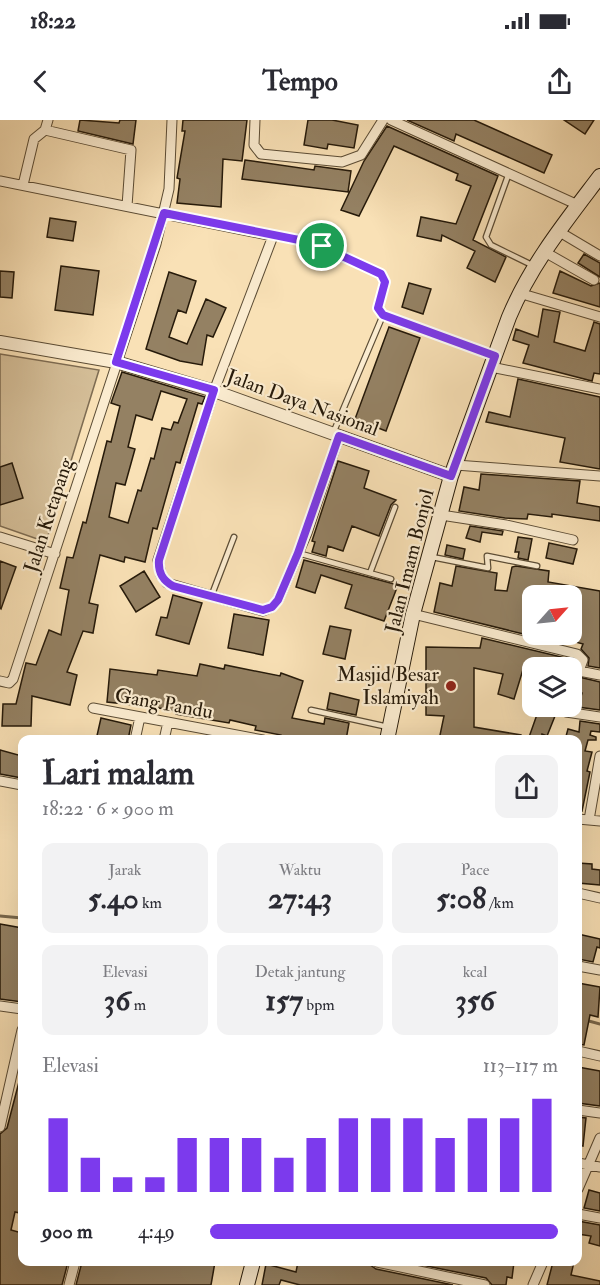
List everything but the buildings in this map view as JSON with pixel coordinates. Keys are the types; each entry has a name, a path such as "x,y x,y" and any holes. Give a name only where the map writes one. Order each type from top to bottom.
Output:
{"main road":[{"name":"Jalan Imam Bonjol","path":"389,733 414,614 453,470 493,361 519,293 534,266 600,176"},
{"path":"247,1285 252,1266"}],"street":[{"path":"23,185 34,139 45,130 48,120"},
{"name":"Jalan Ketapang","path":"0,681 9,683 14,679 164,213 169,189 172,120"},
{"path":"255,120 254,145 261,154 342,162 361,155 383,120"},
{"path":"391,120 578,205"},
{"path":"45,130 131,150 127,206"},
{"path":"0,181 273,236 214,390 159,560 158,568 167,582 211,597 268,609 278,600 298,553 336,435"},
{"path":"558,231 600,256"},
{"path":"543,251 594,280"},
{"path":"519,293 600,317"},
{"name":"Jalan Daya Nasional","path":"0,342 116,362 214,390 336,435 453,470"},
{"path":"493,361 600,389"},
{"path":"453,470 600,476"},
{"path":"441,515 506,525 573,540"},
{"path":"0,537 55,554"},
{"path":"414,614 577,654 583,660 579,671 600,675"},
{"name":"Gang Pandu","path":"93,708 237,735"},
{"path":"582,714 600,717"},
{"path":"136,735 140,717"},
{"path":"166,735 168,722"},
{"path":"589,820 600,756"},
{"path":"0,781 18,784"},
{"path":"582,819 600,821"},
{"path":"582,895 600,898"},
{"path":"582,967 600,970"},
{"path":"0,1006 18,1008"},
{"path":"0,1127 18,1048"},
{"path":"582,1052 600,1056"},
{"path":"582,1111 600,1113"},
{"path":"582,1179 600,1138"},
{"path":"582,1164 600,1167"},
{"path":"582,1215 600,1218"},
{"path":"69,1285 74,1266"},
{"path":"396,1266 485,1285"},
{"path":"533,1285 541,1266"}],"lane":[{"path":"509,172 486,237 491,245 534,266"},
{"path":"273,236 314,243 379,272 384,278 378,308 383,315 493,361"},
{"path":"336,435 383,315"},
{"path":"370,573 395,507"},
{"path":"211,597 234,537"},
{"path":"298,553 391,579"},
{"path":"429,557 488,568 487,556 537,566"},
{"path":"311,710 389,733"}],"shaded area":[{"path":"0,354 99,370 46,542 0,526"}],"waterway":[{"path":"0,916 18,918"},
{"path":"582,1019 600,1024"}],"place":[{"name":"Masjid Besar Islamiyah","path":"451,686"}],"route":[{"path":"164,213 322,246 381,274 385,282 378,308 381,314 495,356 456,465 451,476 339,436 307,533 275,604 263,610 173,586 160,575 159,560 214,390 116,362 156,244 164,213"}]}
